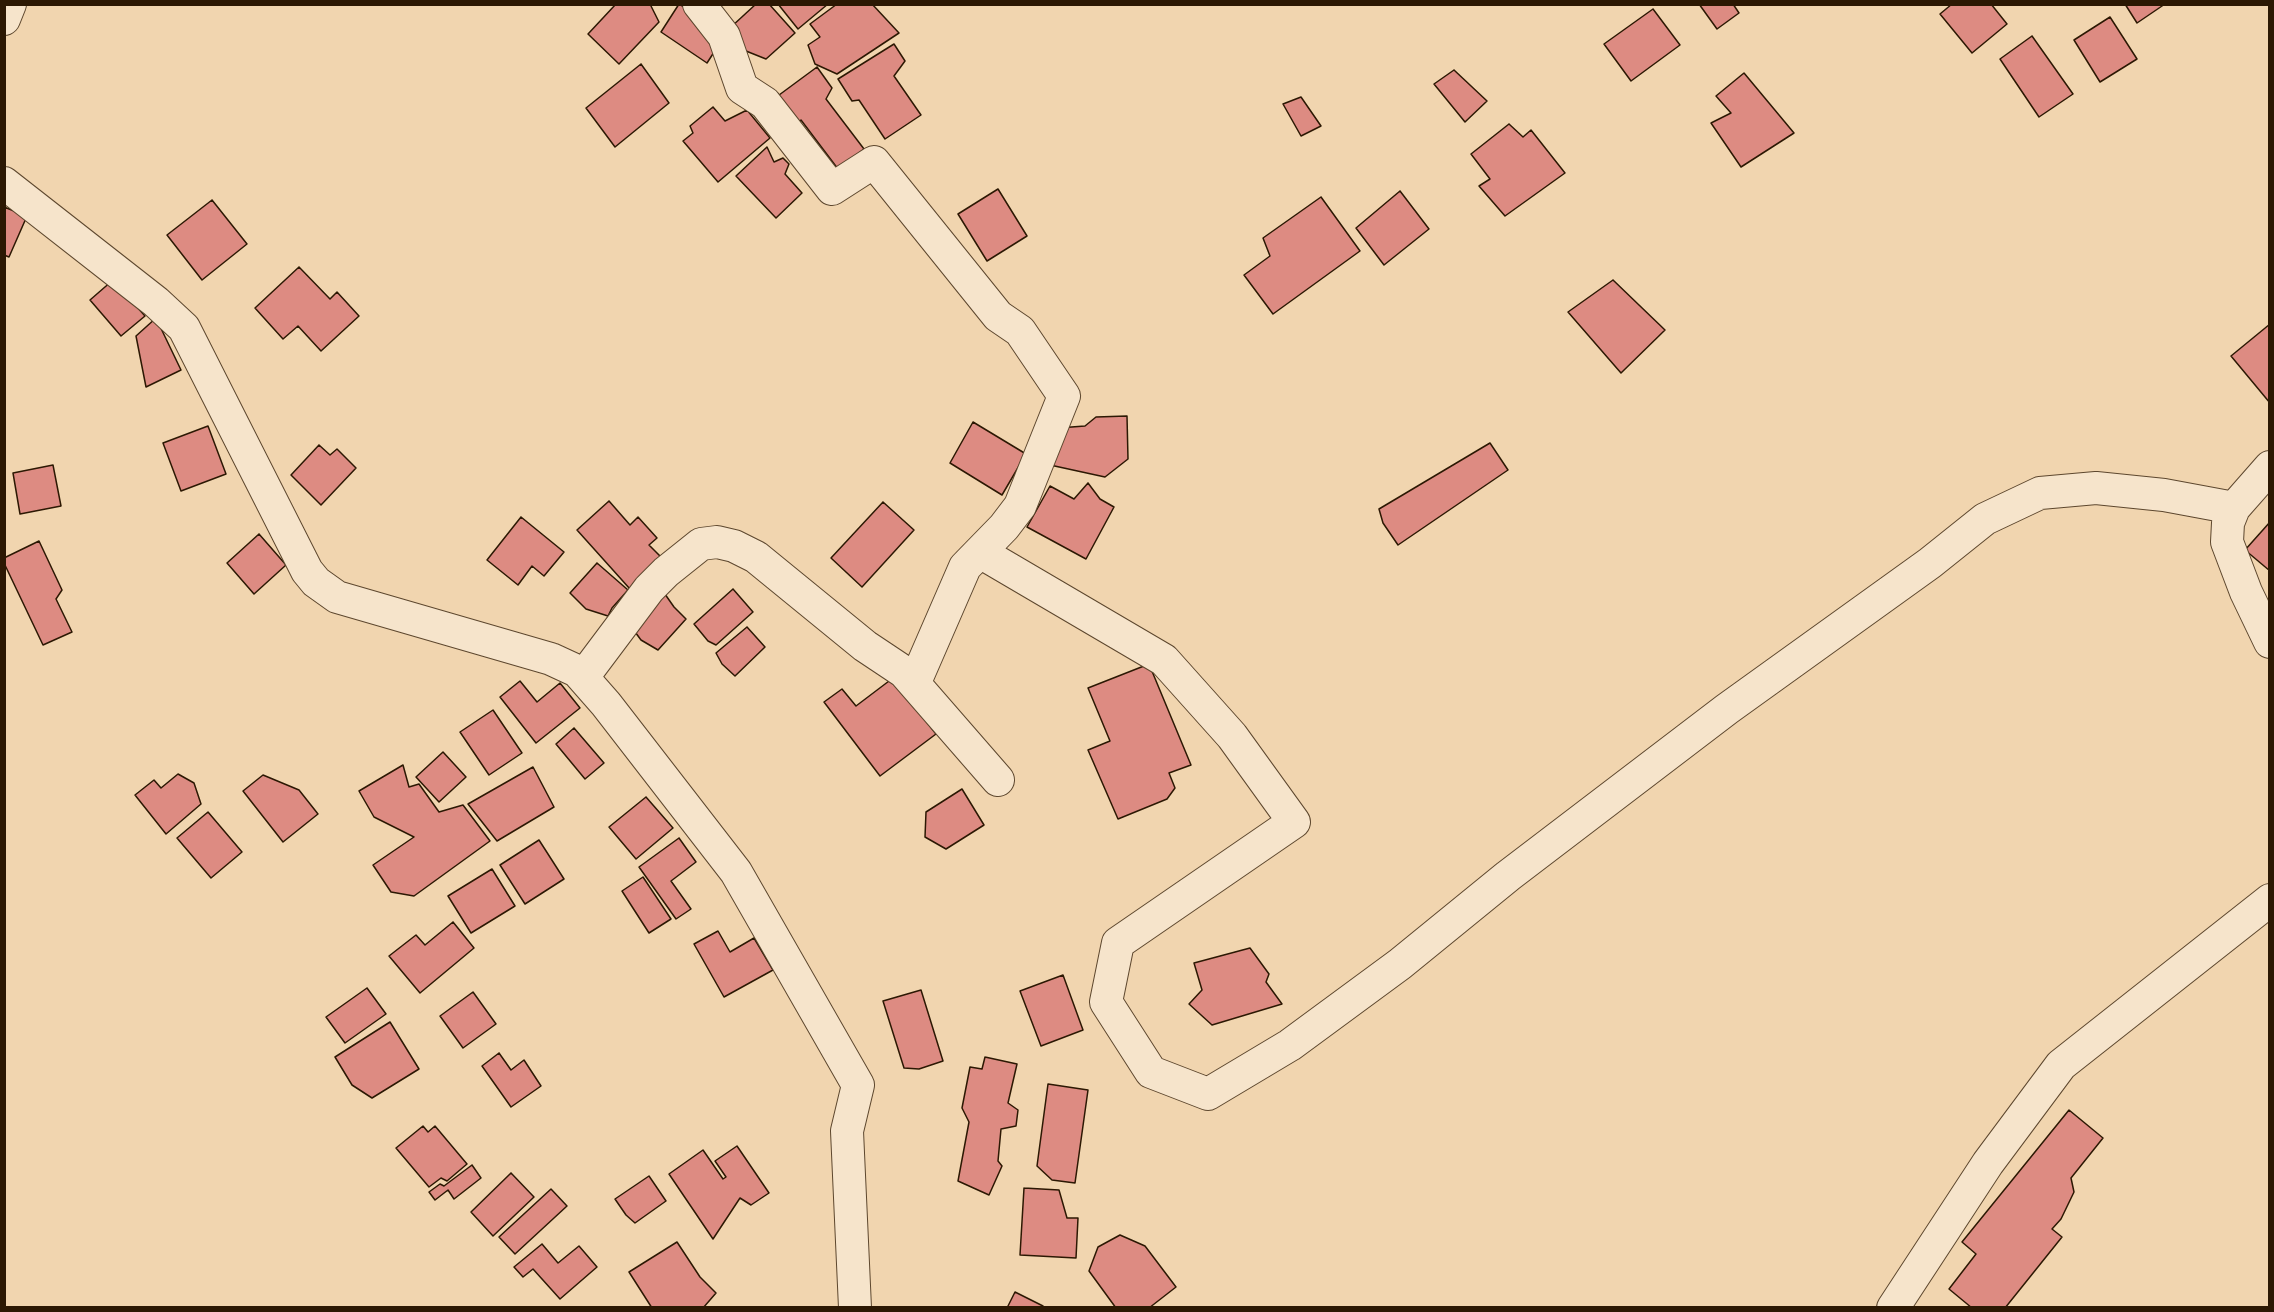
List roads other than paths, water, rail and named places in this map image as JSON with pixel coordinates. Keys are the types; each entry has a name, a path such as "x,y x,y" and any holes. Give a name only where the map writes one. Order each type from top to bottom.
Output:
{"street":[{"path":"4,19 10,4"},
{"path":"699,4 724,36 742,88 765,103 832,189 873,162 998,316 1020,331 1064,396 1020,506 965,567 915,682"},
{"path":"4,183 156,302 184,328 307,571 316,582 338,597 551,659 583,677 736,872 858,1085 847,1131 855,1308"},
{"path":"2270,467 2234,508 2228,523 2227,542 2246,592 2270,642"},
{"path":"980,552 1164,660 1232,736 1294,822 1118,943 1107,1002 1151,1072 1208,1094 1290,1045 1400,964 1508,876 1708,723 1930,563 1985,519 2040,493 2096,488 2164,495 2234,508"},
{"path":"583,677 649,589 701,544 717,542 734,546 756,557 865,646 891,662 915,682 998,780"},
{"path":"1893,1308 1988,1163 2061,1065 2270,900"}]}
